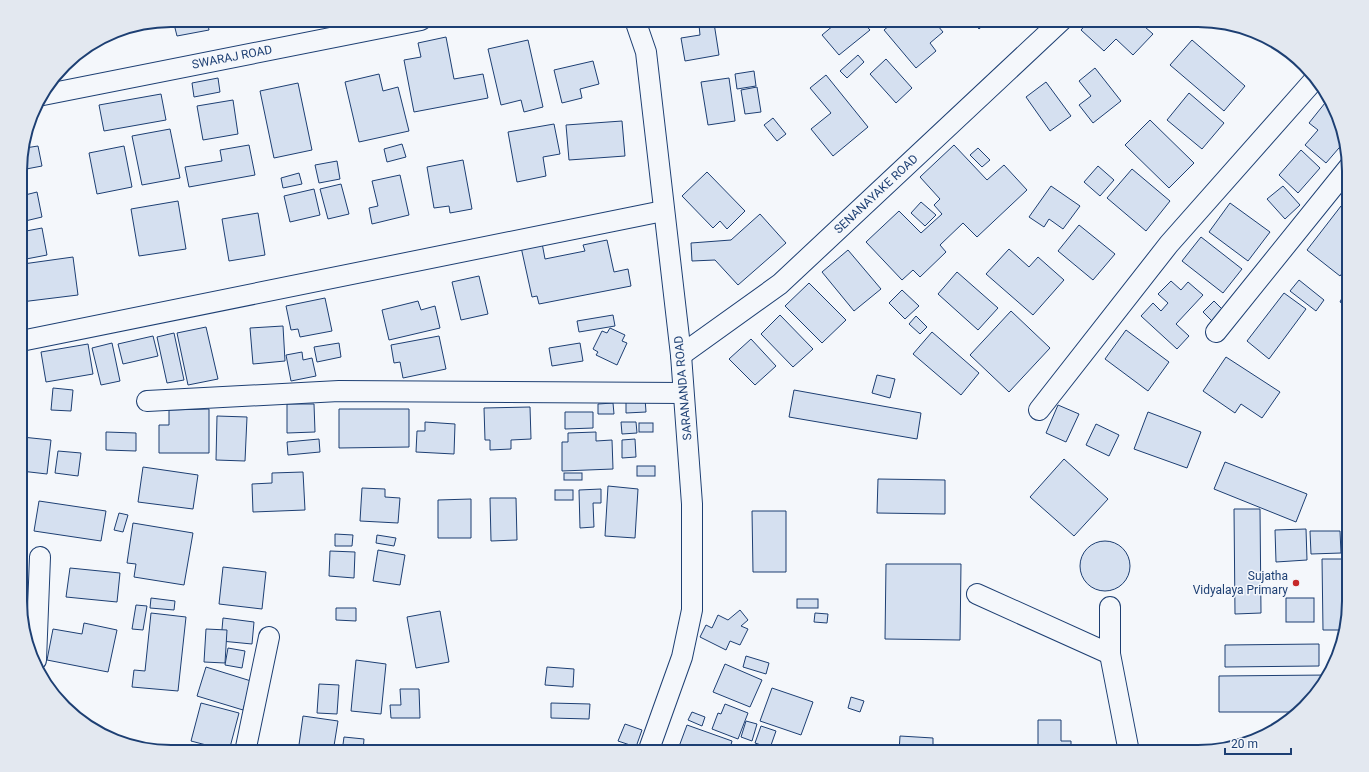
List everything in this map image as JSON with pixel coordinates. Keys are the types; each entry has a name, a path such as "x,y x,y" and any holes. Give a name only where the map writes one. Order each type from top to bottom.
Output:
{"street":[{"name":"SWARAJ ROAD","path":"49,94 387,27"},
{"name":"SARANANDA ROAD","path":"637,27 646,52 663,211 681,355 692,504 692,610 682,657 651,745"},
{"name":"SENANAYAKE ROAD","path":"681,355 780,284 1055,27"},
{"path":"1039,410 1169,244 1312,83"},
{"path":"1216,332 1342,176"},
{"path":"27,340 663,211"},
{"path":"147,401 339,391 683,393"},
{"path":"36,652 40,557"},
{"path":"977,594 1110,654"},
{"path":"1110,607 1110,654 1128,745"},
{"path":"246,745 269,637"}],"building":[{"path":"175,27 208,27 209,30 177,36"},
{"path":"699,27 715,27 719,55 685,61 681,38 700,35"},
{"path":"832,27 867,27 870,30 839,55 822,35"},
{"path":"888,27 939,27 943,32 930,43 936,51 916,68 884,30"},
{"path":"1084,27 1145,27 1153,34 1133,55 1116,39 1104,51 1081,30"},
{"path":"446,37 454,79 483,74 488,98 414,112 404,60 421,57 418,43"},
{"path":"528,40 543,107 524,112 521,100 501,105 488,49"},
{"path":"1192,40 1245,86 1224,111 1170,65"},
{"path":"858,55 864,62 847,78 840,71"},
{"path":"886,59 912,88 896,103 870,74"},
{"path":"593,61 599,84 580,89 582,98 562,103 554,70"},
{"path":"1095,68 1121,101 1093,123 1079,105 1091,96 1079,81"},
{"path":"754,71 756,86 737,89 735,74"},
{"path":"379,74 383,91 398,87 409,131 359,142 345,82"},
{"path":"826,75 868,127 833,156 811,129 831,113 810,88"},
{"path":"218,78 220,92 194,97 192,83"},
{"path":"729,78 735,121 708,125 701,82"},
{"path":"1046,82 1071,116 1050,131 1026,97"},
{"path":"298,83 312,150 274,158 260,91"},
{"path":"757,87 761,112 745,114 741,90"},
{"path":"1189,93 1224,123 1202,149 1167,120"},
{"path":"161,94 166,120 104,131 99,105"},
{"path":"233,100 238,134 203,140 197,106"},
{"path":"1325,103 1334,124 1340,147 1326,163 1305,145 1318,130 1309,123"},
{"path":"773,118 786,134 777,141 764,125"},
{"path":"1150,120 1194,163 1169,188 1125,145"},
{"path":"622,121 625,156 569,160 566,125"},
{"path":"554,124 560,154 543,157 546,176 517,182 508,132"},
{"path":"170,129 180,178 142,185 132,136"},
{"path":"402,144 406,157 387,162 384,149"},
{"path":"249,145 255,175 189,187 185,167 222,161 220,150"},
{"path":"954,145 987,180 1004,165 1027,190 977,237 963,223 940,245 946,252 920,277 913,270 902,280 866,242 899,211 921,233 942,214 934,205 940,199 920,177"},
{"path":"38,146 42,166 27,169 29,147"},
{"path":"124,146 132,187 97,194 89,153"},
{"path":"978,148 990,160 982,167 970,155"},
{"path":"1301,150 1320,168 1298,193 1279,175"},
{"path":"463,160 472,209 450,213 449,206 434,208 427,167"},
{"path":"337,161 340,179 319,183 315,165"},
{"path":"1098,166 1114,180 1100,196 1084,182"},
{"path":"1132,169 1170,201 1146,231 1107,198"},
{"path":"707,172 745,211 727,229 720,221 713,228 682,196"},
{"path":"299,173 302,184 283,188 281,178"},
{"path":"400,175 409,215 372,224 369,208 378,206 372,181"},
{"path":"341,184 349,214 328,219 320,189"},
{"path":"1051,186 1080,206 1063,229 1049,219 1044,227 1029,217"},
{"path":"1283,186 1300,205 1285,219 1267,199"},
{"path":"314,189 320,215 290,222 284,196"},
{"path":"37,192 42,217 27,221 27,194"},
{"path":"178,201 186,249 139,256 131,209"},
{"path":"921,202 936,215 925,226 911,213"},
{"path":"1230,203 1270,232 1248,261 1209,232"},
{"path":"1341,206 1342,207 1342,273 1340,276 1307,250"},
{"path":"258,213 265,255 229,261 222,219"},
{"path":"760,214 786,243 738,285 715,260 692,261 691,243 731,240"},
{"path":"1079,225 1115,254 1093,280 1058,251"},
{"path":"42,228 47,255 27,259 27,231"},
{"path":"1201,237 1242,269 1223,293 1182,261"},
{"path":"607,240 614,272 628,269 631,286 539,304 537,296 532,297 521,247 542,243 545,259 585,251 583,245"},
{"path":"1009,249 1029,267 1038,257 1064,280 1033,315 986,274"},
{"path":"848,250 881,289 854,311 822,272"},
{"path":"73,257 78,295 27,301 27,263"},
{"path":"957,272 998,308 978,330 938,294"},
{"path":"479,276 488,314 461,320 452,282"},
{"path":"1299,280 1324,300 1316,311 1290,291"},
{"path":"1171,281 1181,290 1188,282 1203,295 1176,324 1189,336 1177,349 1141,316 1153,303 1161,311 1168,303 1158,294"},
{"path":"809,283 846,320 822,343 785,306"},
{"path":"902,290 919,306 905,319 889,303"},
{"path":"1284,293 1306,309 1269,359 1247,341"},
{"path":"325,298 332,331 300,337 298,329 291,330 286,306"},
{"path":"418,301 421,310 435,306 440,328 389,340 382,310"},
{"path":"1214,301 1223,310 1212,321 1203,312"},
{"path":"1011,311 1050,348 1009,392 970,355"},
{"path":"613,315 615,326 579,332 577,321"},
{"path":"780,315 813,349 793,367 761,334"},
{"path":"916,316 927,327 920,334 909,324"},
{"path":"283,326 285,361 253,364 250,328"},
{"path":"206,327 218,379 188,385 177,333"},
{"path":"610,328 625,335 622,341 627,343 617,365 596,355 598,352 593,349 602,331 607,333"},
{"path":"1126,330 1169,362 1148,391 1105,359"},
{"path":"932,332 979,373 961,395 913,354"},
{"path":"174,333 184,380 167,383 157,337"},
{"path":"153,336 158,356 123,364 118,344"},
{"path":"439,336 446,369 403,378 400,362 394,363 391,345"},
{"path":"751,339 776,366 755,385 729,359"},
{"path":"112,343 120,381 101,385 92,348"},
{"path":"339,343 341,357 317,362 314,347"},
{"path":"580,343 583,361 552,366 549,348"},
{"path":"88,344 93,374 46,382 41,352"},
{"path":"302,352 303,360 312,358 316,376 291,381 286,355"},
{"path":"1226,357 1280,392 1262,418 1241,404 1235,413 1203,391"},
{"path":"877,375 895,379 890,398 872,393"},
{"path":"53,388 73,390 71,411 51,410"},
{"path":"794,390 921,413 917,439 789,417"},
{"path":"626,398 645,398 646,412 626,413"},
{"path":"613,403 614,414 598,414 598,404"},
{"path":"287,404 314,404 315,432 287,433"},
{"path":"1058,405 1079,414 1066,442 1046,433"},
{"path":"530,407 531,439 511,440 511,449 490,450 490,440 485,440 484,408"},
{"path":"209,409 209,453 159,453 159,425 169,425 169,410"},
{"path":"339,409 409,409 409,447 339,448"},
{"path":"565,412 593,412 593,428 565,429"},
{"path":"1148,412 1201,432 1187,468 1134,449"},
{"path":"217,416 247,417 245,461 216,460"},
{"path":"425,422 455,424 454,454 416,452 417,431 425,431"},
{"path":"621,422 636,422 637,433 622,434"},
{"path":"639,423 653,423 653,432 639,432"},
{"path":"1096,424 1119,435 1109,456 1086,445"},
{"path":"106,432 136,433 136,451 106,450"},
{"path":"596,432 596,441 612,440 613,469 562,471 562,442 568,442 568,433"},
{"path":"27,438 51,440 47,474 27,472"},
{"path":"319,439 320,452 288,455 287,442"},
{"path":"635,439 636,457 622,458 622,440"},
{"path":"58,451 81,453 78,476 55,473"},
{"path":"1064,459 1108,499 1074,536 1030,497"},
{"path":"1225,462 1307,494 1296,522 1214,489"},
{"path":"637,466 655,466 655,476 637,476"},
{"path":"143,467 198,475 193,509 138,502"},
{"path":"303,472 305,510 253,512 252,484 272,483 272,473"},
{"path":"564,473 582,473 582,480 564,480"},
{"path":"878,479 945,480 945,514 877,513"},
{"path":"608,486 638,489 635,538 605,536"},
{"path":"362,488 385,489 385,497 400,498 398,523 360,521"},
{"path":"601,489 601,503 593,503 594,527 580,528 579,490"},
{"path":"555,490 573,490 573,500 555,500"},
{"path":"490,498 516,498 517,540 491,541"},
{"path":"471,499 471,538 438,538 438,500"},
{"path":"39,501 106,511 101,541 34,531"},
{"path":"1234,509 1260,509 1261,613 1235,614"},
{"path":"752,511 786,511 786,572 753,572"},
{"path":"119,513 128,515 123,532 114,530"},
{"path":"133,523 193,533 184,585 134,577 136,564 127,563"},
{"path":"1306,529 1307,560 1276,562 1275,530"},
{"path":"1310,531 1340,531 1341,553 1311,554"},
{"path":"335,534 353,535 352,546 335,546"},
{"path":"377,535 396,538 394,546 376,543"},
{"path":"1105,541 1115,543 1123,548 1128,556 1130,566 1128,576 1123,584 1115,589 1105,591 1095,589 1087,584 1082,576 1080,566 1082,556 1087,548 1095,543"},
{"path":"378,550 405,555 400,585 373,581"},
{"path":"330,551 355,552 354,578 329,576"},
{"path":"1322,559 1342,559 1342,611 1339,630 1323,630"},
{"path":"886,564 961,564 960,640 885,639"},
{"path":"223,567 266,572 262,609 219,604"},
{"path":"70,568 120,573 117,602 66,597"},
{"path":"151,598 175,601 174,610 150,608"},
{"path":"1286,598 1314,598 1314,622 1286,622"},
{"path":"797,599 818,599 818,608 797,608"},
{"path":"136,605 147,606 143,630 132,629"},
{"path":"336,608 356,608 356,621 336,620"},
{"path":"740,610 748,620 741,626 748,629 740,645 730,641 726,650 700,637 706,625 712,628 718,615 728,620"},
{"path":"440,611 449,662 416,668 407,617"},
{"path":"151,613 186,617 178,691 132,687 134,670 145,671"},
{"path":"815,613 828,614 827,623 814,622"},
{"path":"223,618 254,622 252,644 221,641"},
{"path":"84,623 117,630 108,672 47,660 53,629 82,634"},
{"path":"206,629 227,630 225,663 204,662"},
{"path":"1319,644 1319,666 1225,667 1225,645"},
{"path":"228,648 245,651 242,668 225,665"},
{"path":"746,656 769,663 766,674 743,667"},
{"path":"356,660 386,664 381,714 351,711"},
{"path":"725,664 762,680 750,707 713,692"},
{"path":"206,667 251,681 243,710 197,696"},
{"path":"547,667 574,669 573,687 545,685"},
{"path":"1322,675 1300,703 1290,712 1219,712 1219,676"},
{"path":"319,684 339,685 337,714 317,713"},
{"path":"772,688 813,702 801,735 760,721"},
{"path":"400,689 419,689 420,718 391,718 390,705 401,705"},
{"path":"851,697 864,701 860,712 848,708"},
{"path":"201,703 239,713 231,745 206,745 191,741"},
{"path":"551,703 590,704 589,719 551,718"},
{"path":"725,704 748,713 738,739 712,729 718,713 721,714"},
{"path":"692,712 705,717 702,726 688,720"},
{"path":"303,716 338,721 334,745 299,745"},
{"path":"1038,720 1061,720 1061,741 1071,741 1071,745 1038,745"},
{"path":"746,721 757,724 752,741 741,737"},
{"path":"625,724 642,730 637,745 630,745 618,741"},
{"path":"687,725 732,741 731,745 680,745"},
{"path":"761,726 776,731 771,745 761,745 755,743"},
{"path":"900,736 933,738 933,745 899,745"},
{"path":"344,737 364,739 364,745 343,745"}],"place":[{"name":"Sujatha Vidyalaya Primary","path":"1296,583"}]}
